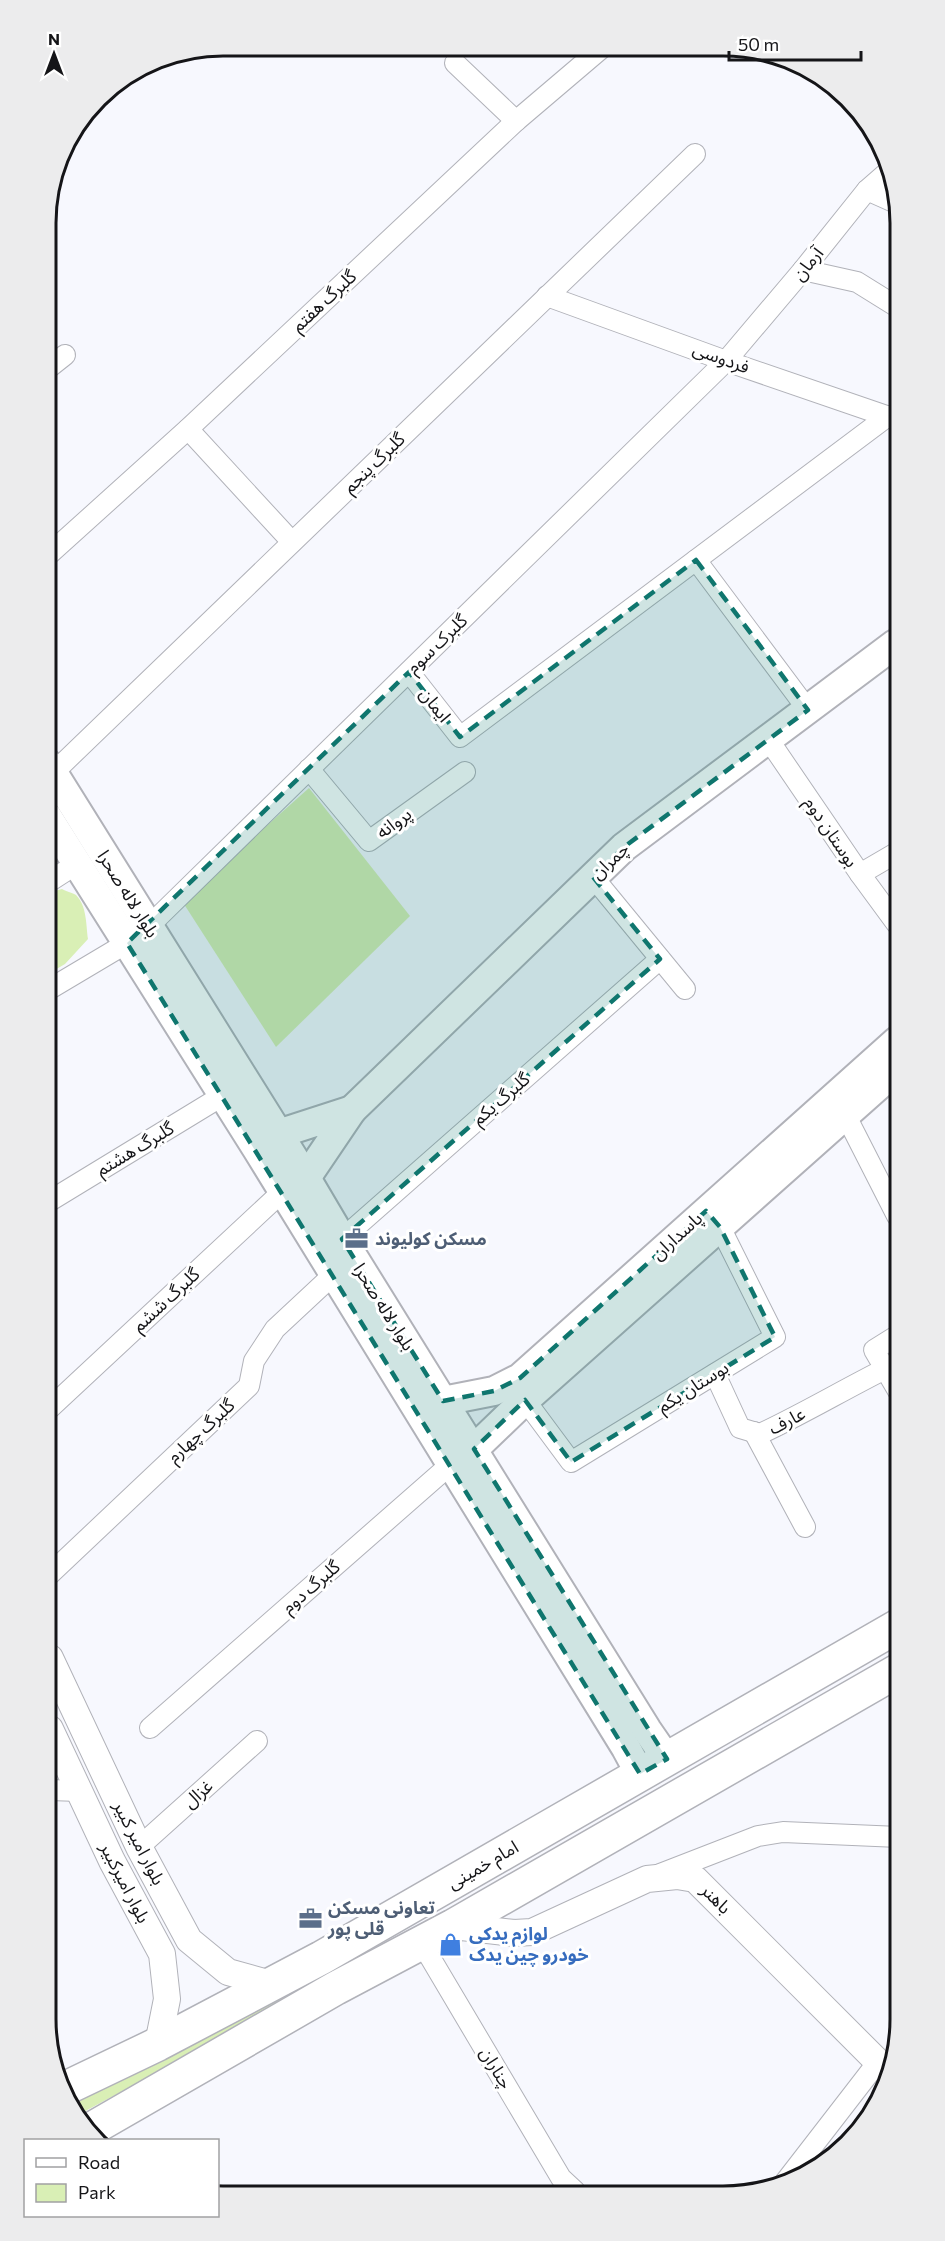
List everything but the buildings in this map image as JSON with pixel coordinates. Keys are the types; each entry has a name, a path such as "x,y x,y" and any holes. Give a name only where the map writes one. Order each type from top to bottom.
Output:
{"highway":[{"name":"امام خمینی","path":"70,2086 158,2044 321,1958 889,1631"},
{"name":"امام خمینی","path":"95,2127 336,1988 453,1926 889,1675"},
{"path":"321,1958 336,1988"}],"main road":[{"name":"چمران","path":"282,1192 306,1178 352,1110 624,847 890,649"},
{"name":"بلوار لاله صحرا","path":"56,779 222,1096 306,1178 442,1401 462,1457"},
{"name":"بلوار لاله صحرا","path":"56,829 78,863 138,935 267,1141 282,1192 333,1275 462,1457 653,1767"},
{"name":"پاسداران","path":"462,1457 525,1400 890,1048"},
{"name":"پاسداران","path":"442,1401 494,1391 520,1378 890,1075"},
{"name":"چمران","path":"267,1141 352,1110"}],"street":[{"name":"گلبرگ هفتم","path":"56,548 188,429 516,122 593,55"},
{"path":"455,63 516,122"},
{"name":"گلبرگ پنجم","path":"56,763 292,542 695,154"},
{"name":"آرمان","path":"726,361 867,190 883,176"},
{"path":"867,190 888,199"},
{"path":"803,270 857,282 890,302"},
{"name":"فردوسی","path":"547,296 726,361 890,417"},
{"path":"56,362 65,355"},
{"name":"گلبرک سوم","path":"56,985 138,935 726,361"},
{"path":"808,710 696,560 890,418"},
{"path":"188,429 292,542"},
{"name":"ایمان","path":"409,672 460,737 696,560"},
{"name":"بوستان دوم","path":"768,739 890,915"},
{"name":"پروانه","path":"309,769 369,841 465,772"},
{"path":"860,874 890,857"},
{"path":"56,877 78,863"},
{"path":"592,878 686,989"},
{"name":"گلبرگ یکم","path":"342,1239 660,959"},
{"name":"گلبرگ هشتم","path":"55,1197 222,1096"},
{"path":"845,1114 889,1201"},
{"name":"گلبرگ ششم","path":"55,1403 282,1192"},
{"name":"بوستان یکم","path":"525,1400 571,1462 775,1337 713,1219"},
{"name":"گلبرگ چهارم","path":"55,1570 249,1386 254,1360 275,1329 333,1275"},
{"path":"889,1340 874,1350 889,1376"},
{"name":"عارف","path":"715,1374 740,1428 760,1434 885,1369"},
{"path":"753,1432 805,1527"},
{"name":"گلبرگ دوم","path":"150,1728 462,1457"},
{"name":"بلوار امیر کبیر","path":"55,1669 140,1847 189,1940 228,1972 271,1984"},
{"name":"بلوار امیرکبیر","path":"55,1741 112,1860 162,1954 167,1999 158,2044"},
{"name":"غزال","path":"140,1847 257,1741"},
{"path":"55,1790 79,1791"},
{"path":"647,1879 758,1836 783,1832 889,1837"},
{"name":"باهنر","path":"453,1926 514,1933 532,1932 647,1879 677,1876 695,1879 882,2067"},
{"path":"497,1900 493,1910 494,1923 514,1933"},
{"name":"چناران","path":"421,1942 561,2178 570,2186"},
{"path":"799,2167 881,2073"}],"highlighted area":[{"path":"696,560 808,710 624,847 593,877 660,959 342,1239 443,1401 494,1391 520,1378 706,1211 720,1227 775,1337 571,1462 525,1400 474,1449 667,1759 640,1774 127,943 409,672 460,737"}],"green space":[{"path":"309,788 410,916 276,1047 182,901"},
{"path":"62,889 80,899 88,939 65,964 56,970 56,891"},
{"path":"294,1982 303,1994 84,2112 75,2095"}],"place":[{"name":"مسکن کولیوند","path":"357,1239"},
{"name":"تعاونی مسکن قلی پور","path":"310,1918"},
{"name":"لوازم یدکی خودرو چین یدک","path":"451,1944"}]}
